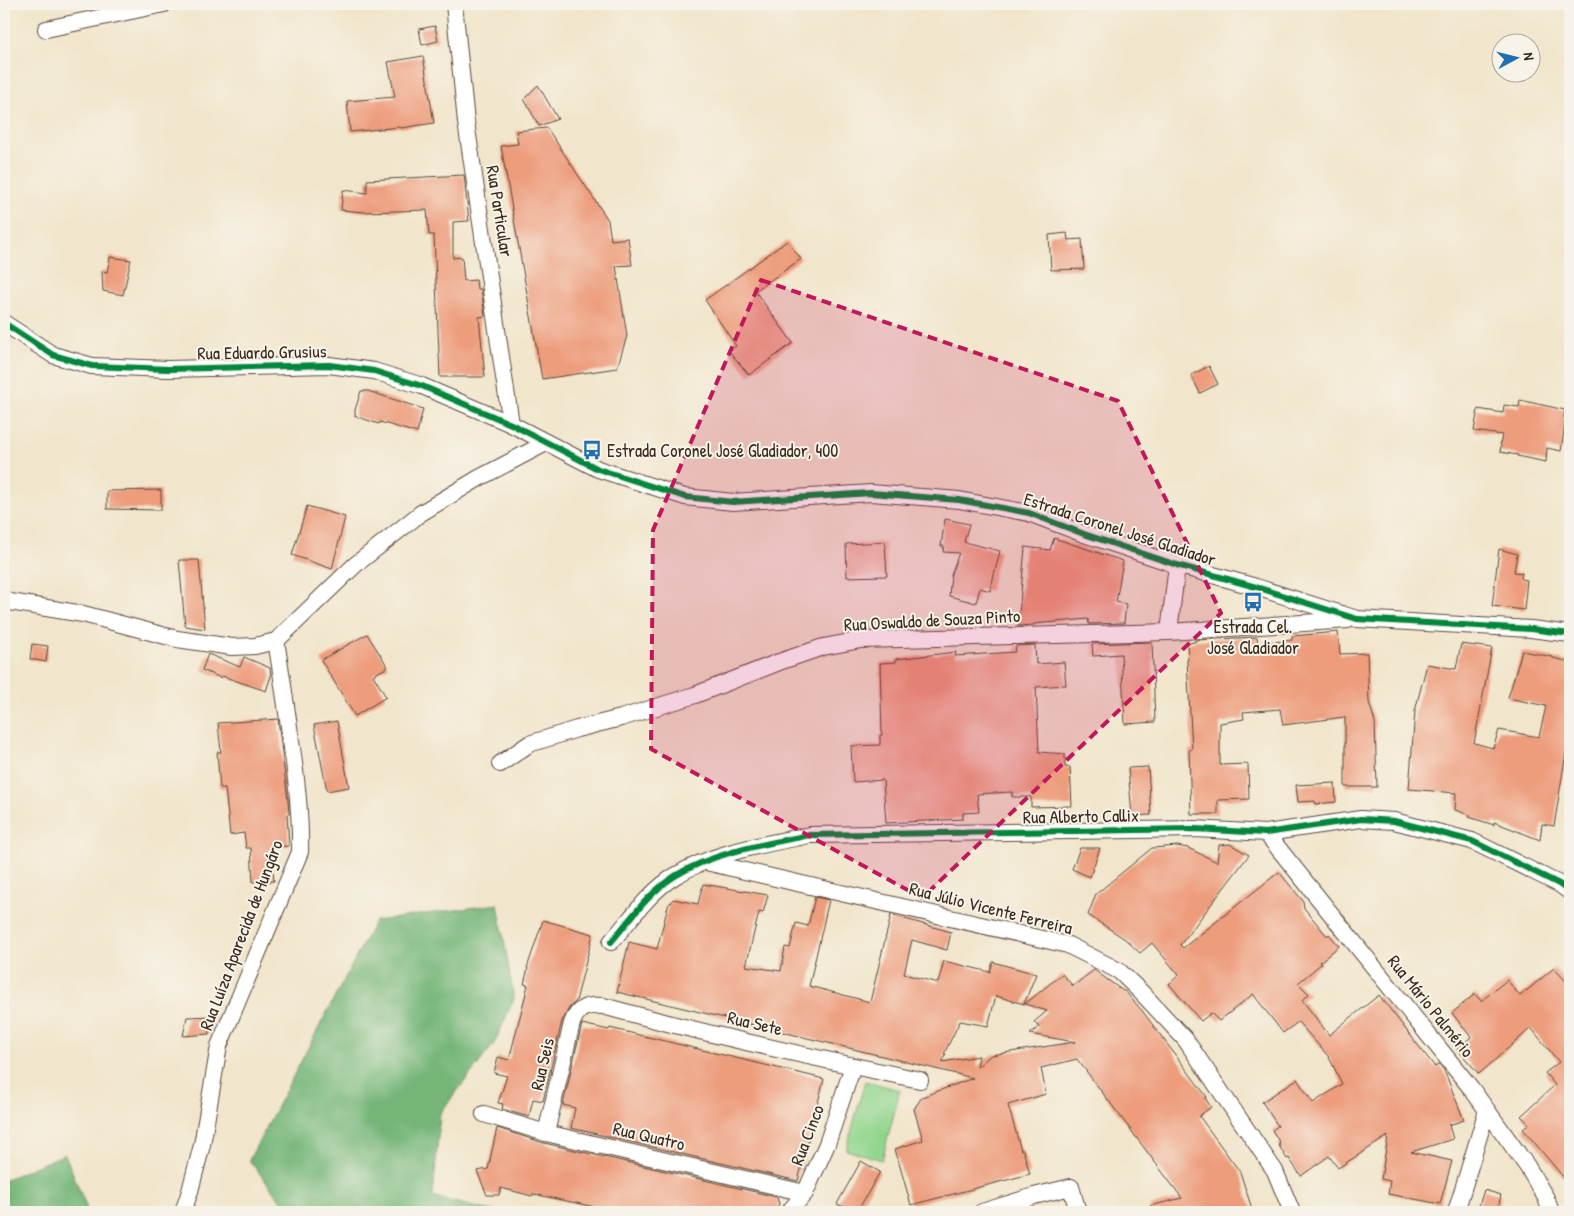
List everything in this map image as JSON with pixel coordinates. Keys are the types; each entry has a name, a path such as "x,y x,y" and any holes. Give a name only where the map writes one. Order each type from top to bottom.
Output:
{"street":[{"path":"46,28 164,4"},
{"name":"Rua Particular","path":"454,4 466,122 511,424"},
{"name":"Rua Eduardo Grusius","path":"4,323 53,355 92,366 168,369 329,366 374,371 422,386 511,424 546,443"},
{"path":"4,602 83,614 177,639 222,645 256,646 276,641 354,565 421,514 479,478 546,443"},
{"name":"Estrada Coronel José Gladiador","path":"546,443 598,469 685,497 733,502 871,493 959,500 1029,513 1084,534 1177,565 1256,587 1357,619 1531,629 1570,634"},
{"path":"1169,632 1177,565"},
{"name":"Rua Oswaldo de Souza Pinto","path":"500,764 529,744 695,695 823,647 862,640 1169,632 1357,619"},
{"name":"Rua Luíza Aparecida de Hungáro","path":"183,1212 202,1145 220,1046 300,852 301,828 298,788 276,641"},
{"name":"Rua Alberto Callix","path":"611,942 650,897 674,877 704,862 764,844 810,835 1195,829 1266,833 1361,819 1394,820 1472,841 1559,884 1570,892"},
{"name":"Rua Mário Palmério","path":"1266,833 1487,1110 1527,1166 1546,1198 1551,1212"},
{"name":"Rua Júlio Vicente Ferreira","path":"704,862 1068,945 1119,971 1142,992 1185,1039 1275,1171 1292,1212"},
{"name":"Rua Sete","path":"582,1008 593,1005 603,1006 677,1026 920,1080"},
{"name":"Rua Seis","path":"546,1133 572,1023 575,1015 582,1008"},
{"name":"Rua Cinco","path":"789,1212 805,1193 827,1144 853,1066"},
{"path":"1456,1212 1487,1110"},
{"name":"Rua Quatro","path":"484,1114 546,1133 805,1193"},
{"path":"982,1212 1071,1187 1078,1212"}],"highlighted area":[{"path":"761,280 1118,401 1221,613 922,898 651,749 653,530"}],"green space":[{"path":"498,904 514,999 494,1044 440,1113 433,1197 495,1212 290,1212 249,1160 375,921"},
{"path":"865,1081 900,1090 882,1160 846,1150"},
{"path":"65,1154 87,1212 4,1212 4,1180"}],"building":[{"path":"435,26 438,41 422,45 419,29"},
{"path":"423,56 434,123 350,132 347,101 395,97 388,62"},
{"path":"538,85 558,119 539,126 524,99"},
{"path":"547,128 608,220 611,240 628,238 632,265 616,266 627,336 617,368 542,379 501,146 518,144 516,131"},
{"path":"464,175 469,221 453,222 453,258 462,257 464,281 476,280 477,289 481,289 485,316 479,317 485,377 440,377 434,235 429,235 427,210 364,212 341,210 343,190 367,193 367,180"},
{"path":"1067,233 1068,240 1082,239 1084,269 1051,270 1049,235"},
{"path":"787,241 801,259 755,291 793,343 749,375 729,351 736,346 705,300"},
{"path":"110,257 131,260 123,295 103,291 102,271 107,272"},
{"path":"1209,366 1218,384 1200,393 1191,375"},
{"path":"361,391 368,391 423,409 417,433 355,416"},
{"path":"1520,400 1565,410 1564,418 1566,418 1561,451 1547,448 1546,462 1500,452 1502,435 1474,431 1478,409 1503,413 1504,405 1519,407"},
{"path":"161,490 161,510 107,509 107,491"},
{"path":"307,506 345,517 332,569 292,555"},
{"path":"945,519 969,524 964,542 1000,551 990,591 980,588 976,603 949,596 951,574 959,553 943,552 944,546 941,546"},
{"path":"1054,538 1123,561 1116,602 1126,604 1124,623 1089,624 1088,619 1018,626 1025,547 1050,550"},
{"path":"885,542 887,576 847,577 846,544"},
{"path":"1499,549 1517,554 1514,572 1522,573 1521,579 1527,580 1524,610 1492,606"},
{"path":"179,560 199,560 205,629 185,626"},
{"path":"1338,632 1340,654 1367,653 1369,702 1375,722 1377,787 1345,787 1345,717 1283,725 1280,709 1243,712 1244,719 1220,723 1220,765 1248,764 1249,799 1218,800 1218,814 1191,814 1189,750 1192,749 1187,643 1195,642 1195,640 1257,637 1258,644 1292,640 1292,636"},
{"path":"367,634 388,667 373,675 386,697 355,716 321,660"},
{"path":"1152,642 1155,722 1125,724 1121,654 1093,656 1092,644"},
{"path":"32,644 48,646 46,662 30,659"},
{"path":"1461,644 1492,648 1474,743 1493,748 1499,730 1539,737 1546,706 1508,698 1522,651 1570,662 1570,742 1568,741 1554,826 1542,824 1540,840 1494,822 1494,825 1469,817 1470,815 1455,810 1456,793 1409,789 1415,711 1427,664 1456,669"},
{"path":"1035,645 1036,664 1064,662 1066,685 1036,687 1039,752 1065,754 1065,767 1070,767 1072,806 1031,807 1031,797 1012,797 1012,792 977,794 979,812 963,813 963,819 886,823 883,780 853,782 851,746 880,745 880,735 882,735 880,663 896,662 896,659 956,652 955,656 1015,652 1016,646"},
{"path":"208,654 240,667 244,657 270,668 271,676 266,691 222,676 221,678 202,670"},
{"path":"278,719 288,801 289,846 270,847 274,881 253,882 251,848 246,848 244,833 230,835 225,788 220,788 217,752 221,752 218,723"},
{"path":"337,721 349,787 327,791 314,725"},
{"path":"1148,767 1151,815 1132,816 1128,768"},
{"path":"1335,783 1336,802 1315,804 1315,801 1298,802 1296,785"},
{"path":"1230,844 1249,855 1180,945 1183,948 1279,872 1303,901 1304,908 1327,936 1329,934 1339,946 1298,983 1309,994 1302,1000 1329,1035 1379,995 1435,1067 1439,1064 1444,1070 1464,1120 1449,1125 1453,1139 1411,1152 1452,1161 1440,1204 1388,1194 1390,1181 1381,1179 1388,1136 1338,1168 1329,1156 1301,1176 1278,1144 1280,1143 1272,1130 1278,1126 1262,1102 1297,1079 1313,1103 1342,1084 1329,1057 1298,1022 1283,1033 1253,994 1219,1021 1211,1013 1201,1021 1169,984 1179,975 1152,943 1140,953 1125,939 1088,915 1096,894 1152,848 1178,846 1188,848 1217,862 1219,845"},
{"path":"1080,848 1100,848 1090,877 1072,869"},
{"path":"703,884 768,895 763,913 759,912 746,966 781,971 785,947 790,948 796,923 808,926 815,897 829,900 809,986 870,1002 891,915 951,932 947,950 912,940 904,974 938,983 944,961 990,972 993,962 1036,974 1024,1004 996,996 988,1026 960,1021 942,1062 979,1056 977,1067 991,1055 1075,1042 1030,1034 1039,1027 1034,1022 1047,1011 1025,1004 1062,974 1073,986 1094,970 1125,991 1207,1097 1205,1098 1211,1107 1199,1116 1240,1172 1253,1212 1150,1212 1150,1206 1182,1198 1077,1059 1041,1068 1046,1094 1008,1105 1030,1174 911,1205 895,1149 923,1140 914,1109 922,1097 973,1078 617,992 629,942 657,949 668,906 673,899 698,904"},
{"path":"543,920 593,934 576,1001 569,1008 562,1021 543,1101 533,1099 529,1117 502,1109 503,1104 498,1103 507,1076 494,1073 498,1057 509,1060 528,985 524,984 527,968"},
{"path":"1554,968 1570,986 1570,1185 1523,1129 1529,1124 1521,1116 1555,1085 1545,1073 1559,1062 1531,1028 1479,1074 1457,1049 1471,1037 1452,1013 1475,994 1481,1001 1507,980 1520,996"},
{"path":"216,1016 209,1034 183,1036 187,1017"},
{"path":"582,1024 609,1030 610,1028 824,1079 798,1181 571,1128 575,1108 563,1105"},
{"path":"497,1128 544,1143 777,1197 779,1204 774,1212 619,1212 533,1194 532,1196 501,1188 499,1195 487,1195 477,1171 488,1169"},
{"path":"861,1161 880,1172 857,1212 854,1212 837,1204"},
{"path":"1484,1190 1501,1195 1497,1212 1477,1212"}],"cycle path":[{"path":"4,323 53,355 92,366 168,369 329,365 374,371 422,386 511,424 598,469 685,497 733,502 871,493 959,500 1029,513 1084,534 1177,565 1256,587 1357,619 1531,629 1570,634"},
{"path":"611,942 640,907 675,876 723,855 810,835 1195,829 1266,833 1361,819 1394,821 1472,841 1559,884 1570,892"}],"place":[{"name":"Estrada Coronel José Gladiador, 400","path":"592,450"},
{"name":"Estrada Cel. José Gladiador","path":"1253,602"}]}
